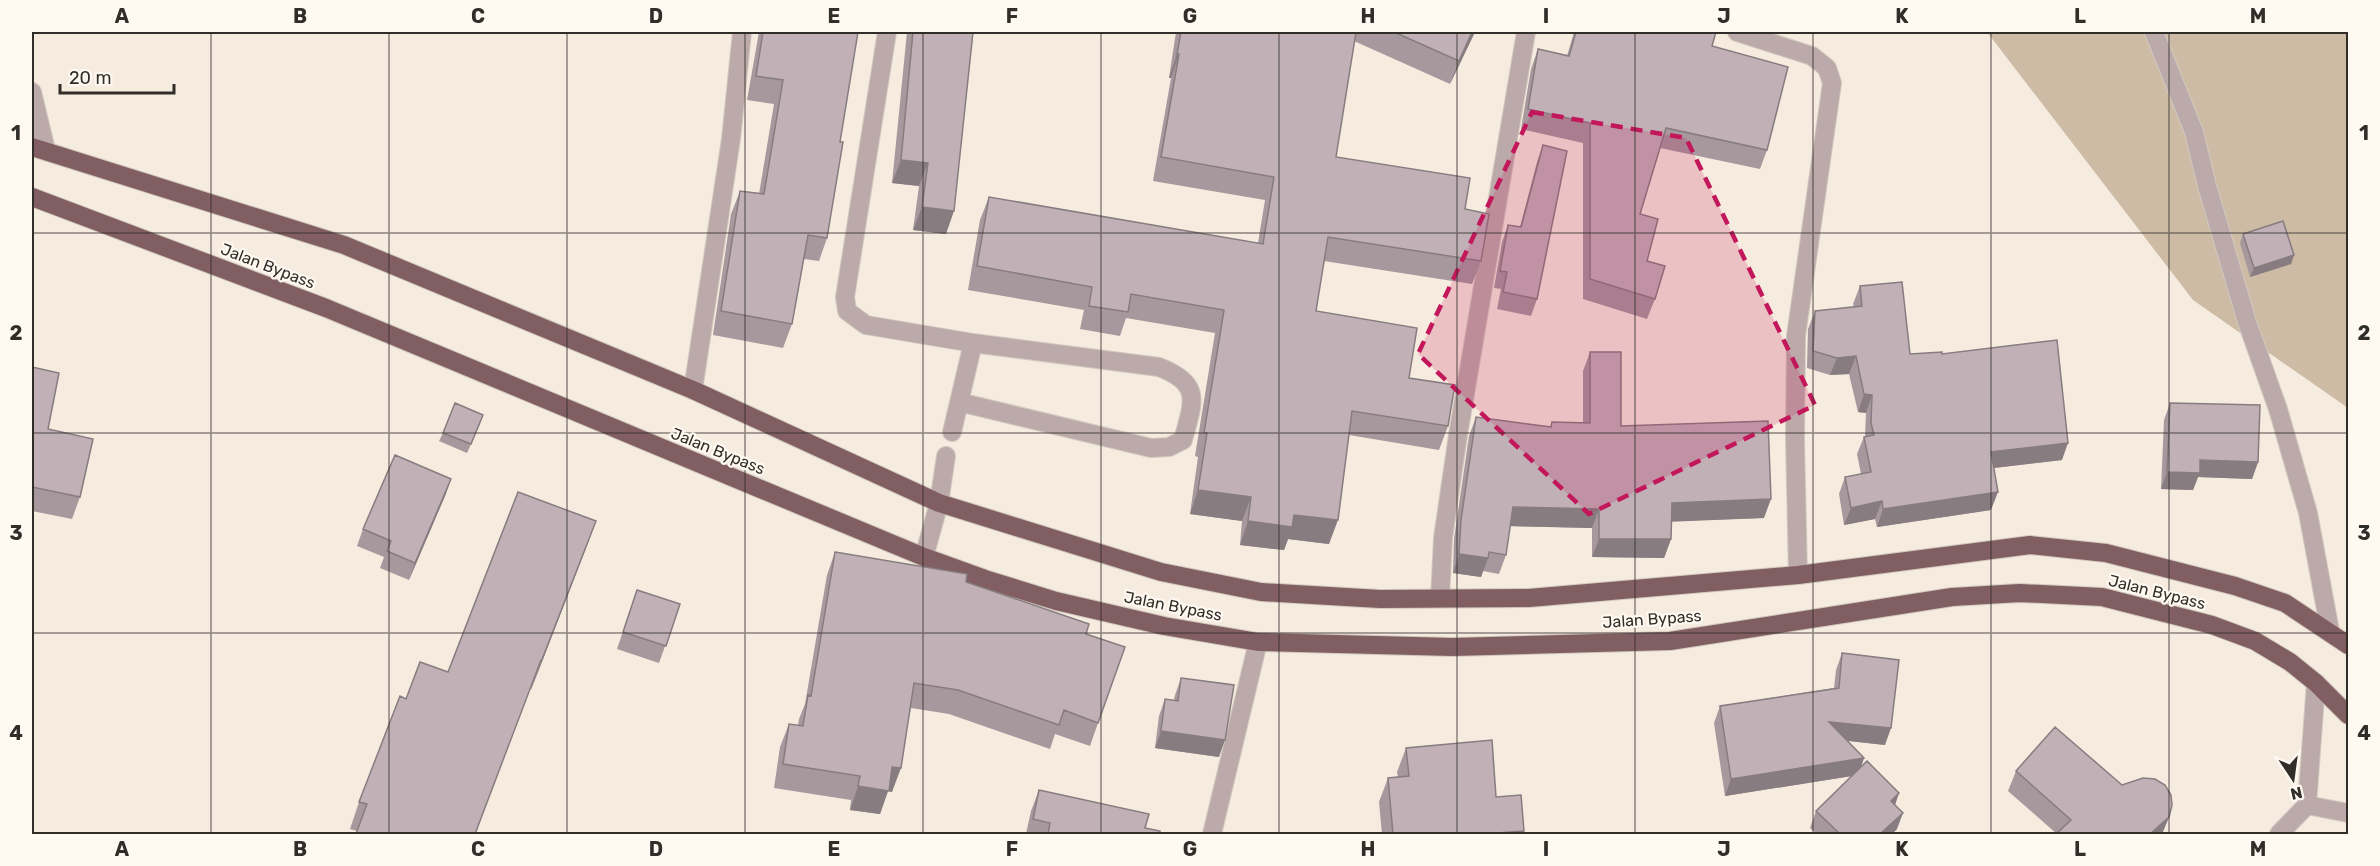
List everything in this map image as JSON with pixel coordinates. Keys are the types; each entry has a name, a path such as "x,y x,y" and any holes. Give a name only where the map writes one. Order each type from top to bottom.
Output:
{"highway":[{"name":"Jalan Bypass","path":"38,149 344,245 693,390 939,503 1161,572 1261,592 1380,598 1529,598 1798,575 2030,545 2106,553 2235,586 2285,603 2349,645"},
{"name":"Jalan Bypass","path":"32,197 326,308 924,557 1056,601 1164,626 1258,642 1453,647 1670,641 1952,597 2020,593 2102,597 2212,625 2254,641 2290,662 2316,682 2349,715"}],"street":[{"path":"693,390 731,139 742,32"},
{"path":"887,32 845,297 847,311 866,325 973,343 1159,367 1177,374 1190,389 1193,400 1183,440 1169,447 1151,448 959,402"},
{"path":"1440,598 1443,538 1451,481 1526,32"},
{"path":"1737,32 1812,56 1827,68 1832,83 1796,336 1795,439 1798,575"},
{"path":"2154,32 2194,132 2207,186 2247,322 2278,409 2308,513 2330,631"},
{"path":"32,92 38,149"},
{"path":"952,432 973,343"},
{"path":"924,557 939,503 946,456"},
{"path":"1212,834 1258,642"},
{"path":"2279,834 2307,805 2316,682"},
{"path":"2307,805 2349,813"}],"highlighted area":[{"path":"1532,112 1686,138 1815,405 1589,514 1418,354"}],"shaded area":[{"path":"1987,32 2348,32 2348,408 2193,300"}],"building":[{"path":"763,32 858,32 827,238 808,235 792,324 721,311 740,191 764,194 783,80 756,76"},
{"path":"913,32 973,32 954,211 922,207 928,163 901,160"},
{"path":"1181,32 1356,32 1336,157 1470,178 1465,209 1489,214 1481,261 1328,237 1316,311 1417,328 1409,378 1455,385 1448,426 1352,411 1338,520 1294,515 1292,527 1248,521 1251,497 1198,490 1207,433 1204,433 1224,310 1131,294 1128,312 1089,306 1092,287 977,266 989,197 1263,244 1274,177 1161,157"},
{"path":"1394,32 1472,32 1459,61"},
{"path":"1576,32 1716,32 1712,46 1788,67 1767,150 1666,128 1640,214 1658,219 1647,261 1665,266 1655,299 1590,279 1590,123 1528,109 1538,49 1569,56"},
{"path":"1543,145 1567,151 1537,299 1503,292 1507,272 1500,271 1508,225 1521,227"},
{"path":"2283,221 2294,255 2254,268 2243,234"},
{"path":"1902,282 1910,354 1942,352 1942,354 2057,340 2068,443 1991,452 1998,492 1883,509 1882,501 1851,508 1845,477 1871,472 1864,437 1874,435 1871,423 1872,395 1864,394 1856,356 1837,358 1813,351 1815,311 1862,306 1860,286"},
{"path":"1590,352 1621,352 1621,426 1768,421 1771,499 1672,503 1671,539 1599,539 1599,509 1513,507 1506,555 1489,552 1488,558 1459,554 1461,520 1476,417 1551,427 1552,422 1590,423"},
{"path":"32,367 59,373 48,429 93,439 80,497 32,487"},
{"path":"455,403 483,415 471,444 443,433"},
{"path":"2170,403 2260,405 2258,462 2200,460 2200,473 2167,472"},
{"path":"395,455 451,479 415,563 387,551 391,541 363,529"},
{"path":"518,492 596,521 475,834 356,834 367,804 359,802 400,696 406,699 420,662 448,672"},
{"path":"835,552 967,574 966,582 1089,624 1086,634 1125,647 1098,723 1064,710 1059,725 958,690 914,683 901,768 892,767 889,791 858,786 860,776 783,764 789,724 803,726 808,695 811,696"},
{"path":"637,590 680,604 666,646 623,632"},
{"path":"1842,653 1899,660 1891,728 1829,722 1864,758 1731,779 1720,706 1839,688"},
{"path":"1181,678 1234,685 1225,740 1161,731 1165,699 1178,701"},
{"path":"2055,727 2122,785 2143,778 2155,779 2165,785 2171,795 2172,805 2169,817 2150,834 2056,834 2071,820 2016,771"},
{"path":"1492,740 1496,797 1521,795 1524,831 1498,834 1393,834 1388,778 1409,776 1406,748"},
{"path":"1867,761 1899,793 1891,801 1903,813 1880,834 1840,834 1816,811"},
{"path":"1039,790 1149,814 1145,828 1160,831 1159,834 1048,834 1050,823 1033,819"}]}
